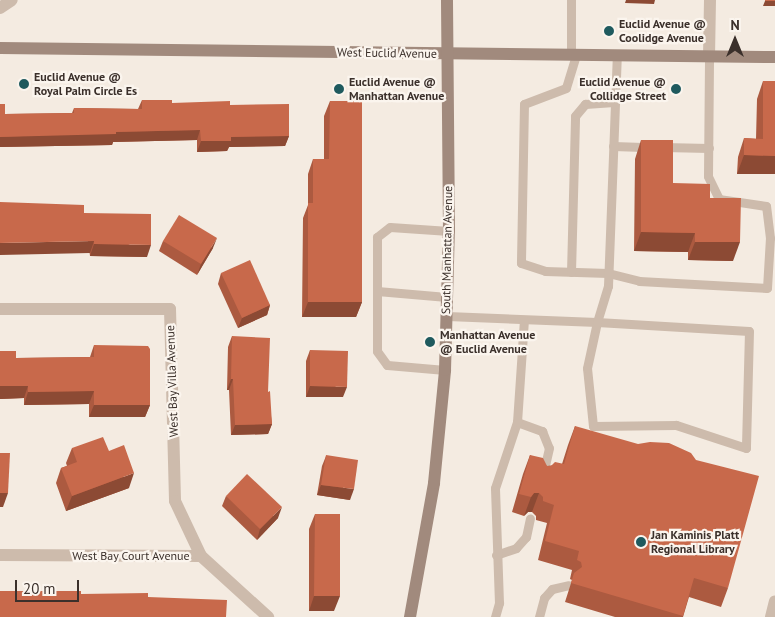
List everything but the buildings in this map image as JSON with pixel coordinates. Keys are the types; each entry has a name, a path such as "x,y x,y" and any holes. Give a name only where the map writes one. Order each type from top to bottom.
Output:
{"street":[{"path":"0,8 12,0"},
{"name":"South Manhattan Avenue","path":"410,617 434,483 444,370 449,231 447,0"},
{"path":"709,57 710,0"},
{"name":"West Euclid Avenue","path":"0,48 775,57"},
{"name":"West Bay Villa Avenue","path":"0,309 170,309 175,501 201,556"},
{"name":"West Bay Court Avenue","path":"0,555 201,556 268,617"},
{"path":"771,617 775,601"}],"lane":[{"path":"571,0 573,55 566,88 524,104 521,263 545,271 608,273 639,281 767,288 770,238 766,206 719,199 708,176 709,57"},
{"path":"447,316 597,322 749,332 746,448 676,425 593,426 587,368 597,322 608,286 617,56"},
{"path":"571,272 576,116 585,104 614,102"},
{"path":"613,146 709,148"},
{"path":"444,370 387,365 377,351 377,237 390,227 449,231"},
{"path":"377,291 447,297"},
{"path":"495,617 499,604 495,488 517,422 524,320"},
{"path":"517,422 542,431 549,448 542,479"},
{"path":"496,555 516,548 526,537 530,518"},
{"path":"539,617 544,598 552,589 569,585"}],"place":[{"name":"Euclid Avenue @ Coolidge Avenue","path":"609,31"},
{"name":"Euclid Avenue @ Royal Palm Circle Es","path":"24,84"},
{"name":"Euclid Avenue @ Manhattan Avenue","path":"339,89"},
{"name":"Euclid Avenue @ Collidge Street","path":"676,89"},
{"name":"Manhattan Avenue @ Euclid Avenue","path":"430,342"},
{"name":"Jan Kaminis Platt Regional Library","path":"641,542"}]}
